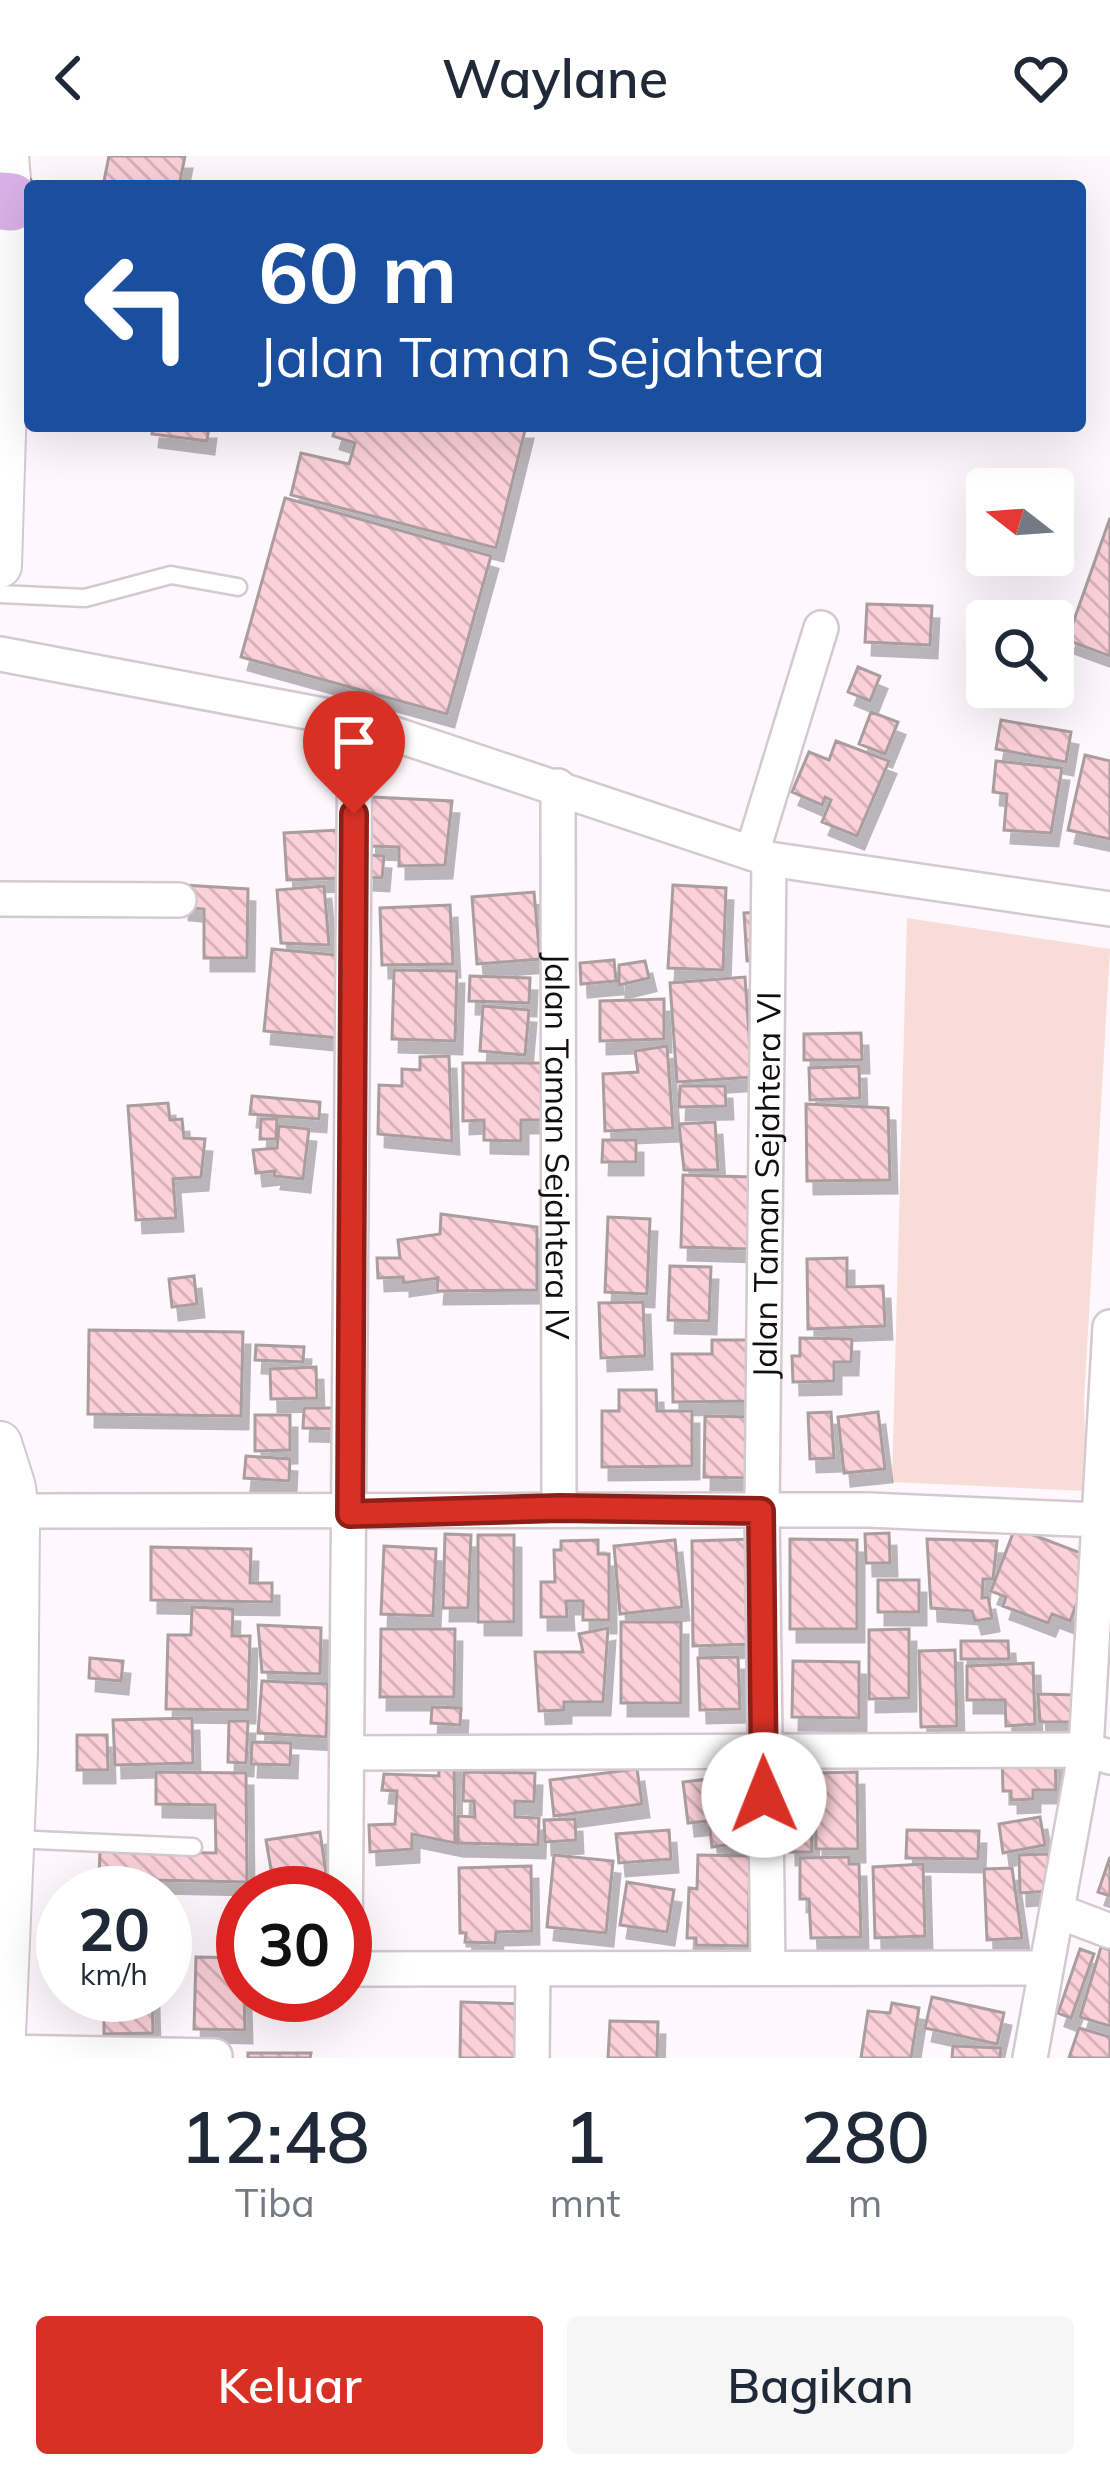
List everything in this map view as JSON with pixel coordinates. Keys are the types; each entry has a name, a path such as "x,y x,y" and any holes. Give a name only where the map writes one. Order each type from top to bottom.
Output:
{"street":[{"path":"0,566 6,186"},
{"name":"Jalan Taman Sejahtera VI","path":"768,1968 761,1511 760,856 821,628"},
{"path":"0,654 355,722 760,856 1110,909"},
{"path":"355,722 345,1947 351,1969 1046,1969"},
{"name":"Jalan Taman Sejahtera IV","path":"558,786 559,1508"},
{"path":"0,899 179,900"},
{"path":"1030,2058 1046,1969 1098,1753 1110,1327"},
{"path":"0,1443 17,1511 3,2055 215,2056"},
{"path":"17,1511 350,1514 559,1508 1105,1521"},
{"path":"350,1753 1098,1753"},
{"path":"1060,1912 1110,1931"},
{"path":"532,2058 533,1971"}],"lane":[{"path":"0,594 85,598 171,575 238,587"},
{"path":"12,1839 193,1847"}],"shaded area":[{"path":"907,918 1110,949 1084,1400 1086,1491 892,1482"}],"building":[{"path":"109,156 185,156 180,180 104,180"},
{"path":"152,432 208,432 207,441"},
{"path":"334,432 525,432 496,548 291,495 301,453 349,464 355,443 333,436"},
{"path":"285,498 491,556 447,714 241,657"},
{"path":"1110,518 1110,656 1074,643 1074,620"},
{"path":"867,604 932,606 930,645 865,642"},
{"path":"858,667 880,676 870,701 848,692"},
{"path":"871,712 898,722 885,754 859,744"},
{"path":"1001,720 1071,732 1066,762 996,749"},
{"path":"836,741 889,761 857,836 822,822 831,800 825,797 822,805 792,792 809,752 829,760"},
{"path":"1085,755 1110,761 1110,839 1068,830"},
{"path":"996,761 1062,768 1051,833 1004,830 1007,794 993,792"},
{"path":"372,797 452,801 445,865 399,866 399,847 369,846"},
{"path":"338,830 340,878 287,880 284,833"},
{"path":"368,855 384,856 382,878 367,877"},
{"path":"183,885 248,889 247,958 204,958 204,909 182,907"},
{"path":"673,885 726,888 723,970 668,968"},
{"path":"324,886 329,945 281,943 277,890"},
{"path":"534,892 540,959 477,964 472,897"},
{"path":"450,905 453,964 382,965 380,908"},
{"path":"761,912 764,960 747,961 744,913"},
{"path":"272,949 347,956 339,1038 264,1031"},
{"path":"614,960 616,981 581,984 580,963"},
{"path":"645,961 649,978 619,985 619,965"},
{"path":"394,970 457,971 455,1041 392,1039"},
{"path":"470,976 530,978 529,1003 469,1001"},
{"path":"745,977 752,1077 677,1082 670,983"},
{"path":"664,999 664,1039 600,1041 600,1001"},
{"path":"483,1006 529,1010 525,1055 480,1051"},
{"path":"861,1033 862,1060 804,1060 804,1034"},
{"path":"667,1046 673,1128 605,1131 603,1074 638,1072 635,1051"},
{"path":"449,1056 452,1141 378,1134 379,1085 402,1086 402,1069 420,1070 420,1057"},
{"path":"463,1063 543,1063 542,1120 521,1120 521,1141 484,1140 484,1120 463,1121"},
{"path":"859,1066 860,1098 810,1100 809,1068"},
{"path":"680,1086 725,1086 726,1106 679,1107"},
{"path":"252,1096 320,1102 319,1119 250,1114"},
{"path":"168,1103 170,1120 182,1119 184,1138 205,1139 201,1177 173,1179 176,1218 136,1220 128,1106"},
{"path":"806,1104 888,1108 890,1180 807,1181"},
{"path":"261,1119 277,1119 276,1139 260,1139"},
{"path":"715,1122 718,1170 684,1170 679,1124"},
{"path":"279,1126 309,1129 303,1179 274,1176 275,1171 256,1173 253,1150 277,1148"},
{"path":"603,1140 636,1140 636,1162 602,1162"},
{"path":"683,1175 752,1177 750,1249 681,1247"},
{"path":"441,1214 537,1227 537,1290 437,1291 438,1278 403,1283 403,1277 378,1278 377,1258 400,1258 398,1240 440,1234"},
{"path":"608,1217 650,1219 647,1294 605,1292"},
{"path":"847,1258 847,1287 883,1286 885,1326 808,1329 807,1259"},
{"path":"670,1266 711,1267 709,1321 668,1320"},
{"path":"194,1276 197,1304 172,1307 169,1279"},
{"path":"643,1302 645,1356 601,1358 599,1303"},
{"path":"89,1330 243,1332 241,1416 88,1414"},
{"path":"800,1338 852,1339 851,1362 834,1362 834,1381 793,1382 792,1356 800,1356"},
{"path":"712,1340 748,1340 749,1401 673,1402 672,1354 712,1354"},
{"path":"256,1345 304,1347 303,1362 255,1360"},
{"path":"316,1367 317,1398 271,1399 270,1369"},
{"path":"619,1390 656,1390 657,1411 692,1411 692,1466 602,1467 602,1411 619,1411"},
{"path":"304,1408 342,1408 341,1429 303,1428"},
{"path":"831,1412 834,1458 810,1459 808,1413"},
{"path":"878,1412 885,1469 844,1473 838,1417"},
{"path":"255,1415 290,1415 290,1450 255,1451"},
{"path":"705,1416 752,1417 750,1478 704,1477"},
{"path":"246,1456 290,1459 289,1481 244,1478"},
{"path":"1015,1528 1094,1558 1070,1621 1052,1614 1048,1623 1003,1606 1006,1597 991,1591"},
{"path":"889,1533 890,1563 866,1563 865,1534"},
{"path":"445,1534 471,1535 468,1608 443,1608"},
{"path":"478,1535 514,1535 514,1622 478,1622"},
{"path":"753,1539 755,1644 693,1646 692,1541"},
{"path":"790,1539 857,1540 857,1629 790,1629"},
{"path":"927,1539 997,1541 993,1579 983,1579 982,1598 988,1597 992,1618 975,1621 972,1611 931,1608"},
{"path":"598,1540 598,1554 609,1554 609,1620 583,1620 583,1601 566,1601 567,1617 541,1617 541,1582 555,1582 554,1550 561,1550 561,1541"},
{"path":"675,1540 682,1607 620,1614 614,1546"},
{"path":"384,1546 436,1549 433,1616 381,1614"},
{"path":"151,1547 251,1549 250,1583 272,1583 272,1602 151,1600"},
{"path":"878,1580 919,1580 919,1612 878,1612"},
{"path":"192,1607 233,1609 232,1636 250,1636 248,1710 166,1709 168,1635 191,1635"},
{"path":"621,1622 681,1622 681,1703 621,1703"},
{"path":"258,1625 321,1628 320,1674 262,1672"},
{"path":"608,1628 603,1702 564,1702 564,1710 539,1711 535,1652 583,1652 579,1634"},
{"path":"381,1629 455,1629 454,1697 380,1697"},
{"path":"909,1629 909,1698 869,1699 869,1630"},
{"path":"961,1641 1008,1641 1009,1659 961,1659"},
{"path":"955,1650 957,1726 921,1727 919,1651"},
{"path":"738,1657 740,1709 700,1710 698,1658"},
{"path":"90,1658 123,1661 121,1681 89,1678"},
{"path":"793,1661 859,1662 859,1718 792,1717"},
{"path":"1033,1663 1035,1724 1006,1726 1005,1700 967,1700 967,1666"},
{"path":"262,1681 328,1684 326,1737 258,1733"},
{"path":"1038,1694 1076,1695 1074,1722 1040,1722"},
{"path":"432,1707 461,1708 460,1725 431,1723"},
{"path":"192,1718 193,1763 115,1765 113,1720"},
{"path":"229,1721 248,1721 246,1763 228,1762"},
{"path":"77,1735 107,1735 108,1770 77,1770"},
{"path":"252,1742 291,1743 290,1765 251,1764"},
{"path":"1055,1754 1056,1790 1033,1790 1033,1799 1011,1800 1011,1791 1003,1791 1002,1755"},
{"path":"454,1758 455,1843 412,1834 412,1849 370,1852 369,1825 395,1824 397,1791 382,1790 384,1774 439,1776 438,1759"},
{"path":"637,1769 642,1804 554,1816 550,1780"},
{"path":"156,1772 246,1773 247,1866 216,1866 216,1881 192,1881 192,1866 99,1866 100,1851 216,1853 215,1805 156,1804"},
{"path":"464,1772 535,1773 534,1802 515,1801 515,1817 539,1818 538,1845 458,1843 458,1816 475,1817 474,1801 463,1801"},
{"path":"857,1772 858,1849 816,1849 815,1773"},
{"path":"742,1775 748,1842 712,1847 709,1821 688,1823 683,1782"},
{"path":"810,1798 812,1852 789,1852 788,1799"},
{"path":"1040,1817 1045,1845 1003,1853 999,1824"},
{"path":"575,1819 576,1840 545,1842 544,1820"},
{"path":"669,1830 671,1859 619,1863 616,1834"},
{"path":"907,1830 979,1831 978,1859 906,1858"},
{"path":"320,1832 325,1866 270,1866 266,1840"},
{"path":"1048,1854 1050,1891 1020,1893 1019,1855"},
{"path":"554,1855 613,1861 606,1933 547,1927"},
{"path":"698,1855 750,1856 748,1946 696,1945 696,1938 687,1938 689,1888 697,1889"},
{"path":"849,1857 849,1864 859,1864 861,1937 811,1938 809,1899 800,1899 800,1858"},
{"path":"1110,1857 1110,1896 1098,1892"},
{"path":"923,1864 925,1936 875,1938 873,1867"},
{"path":"531,1866 532,1931 496,1932 495,1943 465,1942 466,1933 460,1933 459,1868"},
{"path":"1012,1868 1022,1938 987,1940 984,1869"},
{"path":"627,1882 674,1890 667,1932 620,1925"},
{"path":"1101,1947 1110,1950 1110,2026 1080,2017"},
{"path":"1080,1949 1094,1954 1071,2018 1058,2013"},
{"path":"196,1957 216,1957 216,2022 245,2022 245,2030 194,2029"},
{"path":"932,1997 1004,2013 997,2044 925,2028"},
{"path":"461,2002 529,2004 530,2058 460,2058"},
{"path":"892,2003 919,2008 911,2058 861,2058 868,2011 890,2013"},
{"path":"610,2021 658,2022 657,2058 608,2058"},
{"path":"104,2022 153,2022 153,2033 104,2034"},
{"path":"1079,2028 1110,2037 1110,2058 1069,2058"},
{"path":"953,2046 1001,2048 1000,2058 952,2058"},
{"path":"248,2053 311,2053 310,2058 248,2058"}],"route":[{"path":"354,814 350,1514 559,1508 761,1511 764,1795"}]}
